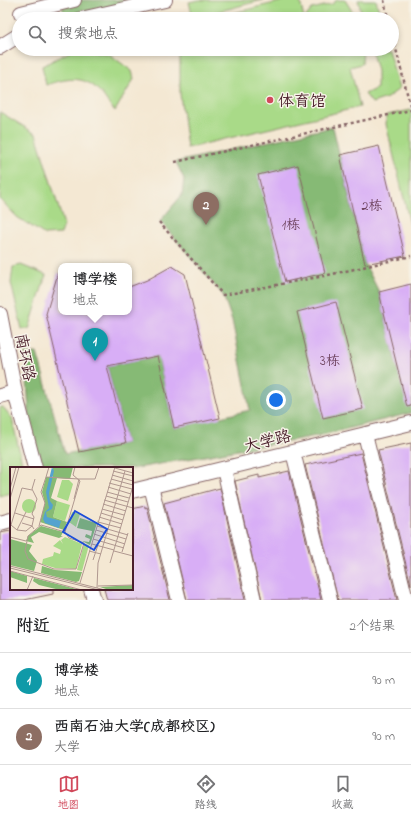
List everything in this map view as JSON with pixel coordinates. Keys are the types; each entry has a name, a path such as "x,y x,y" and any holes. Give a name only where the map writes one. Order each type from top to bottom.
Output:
{"street":[{"path":"21,11 74,0"},
{"path":"112,12 165,0"},
{"path":"0,47 12,39"},
{"name":"南环路","path":"0,314 16,392 0,396"},
{"path":"16,392 35,467"},
{"name":"大学路","path":"133,491 411,423"},
{"path":"365,434 406,600"},
{"path":"293,452 330,600"},
{"path":"224,469 254,600"},
{"path":"151,486 179,600"},
{"path":"0,523 10,520"},
{"path":"91,590 94,600"}],"path":[{"path":"384,0 387,12"},
{"path":"175,162 411,109 398,56"},
{"path":"159,222 223,296 324,276 411,256"}],"green space":[{"path":"80,0 153,0 103,12 64,12 62,5"},
{"path":"199,0 263,0 216,12 192,12 189,2"},
{"path":"287,0 300,0 303,12 237,12"},
{"path":"337,0 345,0 353,12 310,12 312,9 332,4"},
{"path":"358,0 376,0 379,12 361,12"},
{"path":"61,56 112,56 132,71 134,79 115,111 99,91 87,82 74,79 46,85 42,66"},
{"name":"体育馆","path":"180,56 363,56 362,64 350,67 360,107 187,148 180,94"},
{"path":"373,56 390,56 399,89 387,98 372,103 365,94 377,88 377,71"},
{"path":"411,110 411,228 386,124 387,115"},
{"path":"0,112 36,134 64,225 61,234 45,235 17,217 0,199"},
{"path":"333,127 365,264 379,292 405,398 411,398 411,413 322,435 133,469 133,467 33,467 25,353 37,353 65,454 126,443 107,366 158,356 174,428 250,410 232,320 223,295 160,221 182,195 184,179 176,162"},
{"path":"21,265 46,275 29,329 22,329 11,283 13,267"},
{"path":"0,407 3,407 12,418 23,467 10,467 10,493 0,496"}],"building":[{"path":"379,146 405,256 365,264 340,155"},
{"path":"298,165 325,273 285,282 258,175"},
{"path":"172,266 185,274 220,418 174,428 158,356 107,366 126,443 79,452 46,314 58,273 58,315 132,315 132,286 147,280"},
{"path":"411,284 411,406 407,407 379,292"},
{"path":"336,302 363,409 323,418 297,312"},
{"path":"411,443 411,585 378,450"},
{"path":"361,453 397,600 338,600 305,465"},
{"path":"289,471 321,600 262,600 235,481 259,475 259,478"},
{"path":"220,488 245,600 187,600 164,503"},
{"path":"145,506 145,508 147,507 170,600 107,600 104,590 133,590 133,509"},
{"path":"10,531 10,590 53,590 53,594 24,600 0,600 0,533"}],"place":[{"name":"体育馆","path":"270,100"},
{"name":"西南石油大学(成都校区)","path":"206,225"},
{"name":"博学楼","path":"95,361"}]}
